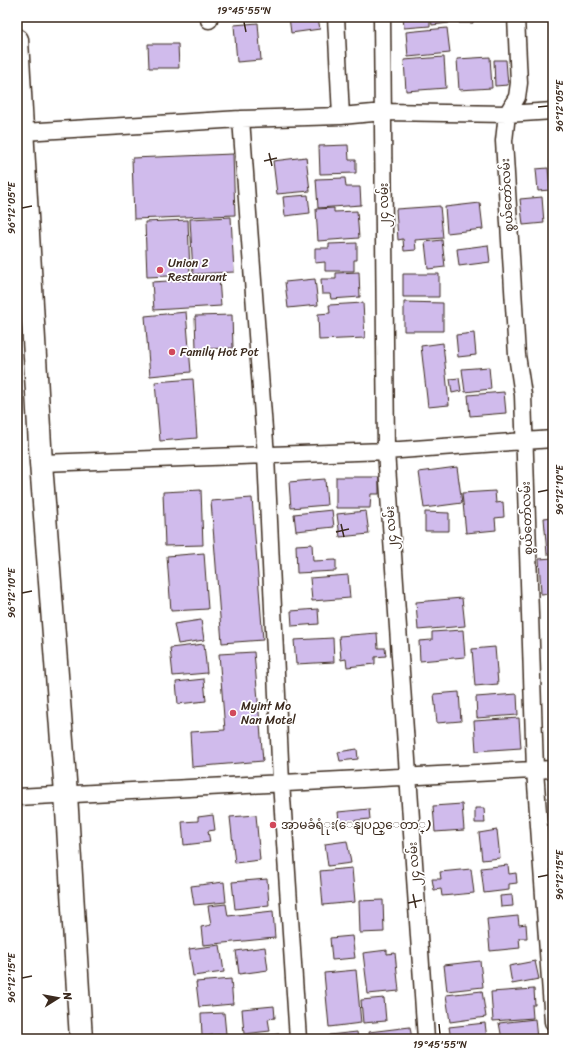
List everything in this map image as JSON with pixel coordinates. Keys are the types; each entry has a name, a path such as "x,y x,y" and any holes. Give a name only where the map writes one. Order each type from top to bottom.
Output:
{"main road":[{"path":"17,40 41,463 66,794 81,1039"}],"street":[{"path":"336,17 341,116"},
{"name":"၂၄ လမ်း","path":"382,17 386,451 426,1039"},
{"name":"စွယ်တော်လမ်း","path":"516,17 519,59 518,90 517,98 507,114 504,141 517,356 523,395 535,770 553,1022"},
{"path":"23,132 341,116 384,112 507,114 553,111"},
{"path":"241,120 266,456 281,782 298,1039"},
{"path":"41,463 386,451 553,439"},
{"path":"17,797 281,782 553,769"}],"building":[{"path":"289,17 323,17 318,18 320,29 291,33"},
{"path":"403,17 430,17 430,26 404,28"},
{"path":"431,17 448,17 449,23 432,25"},
{"path":"459,17 473,17 473,23 459,23"},
{"path":"258,23 261,60 237,62 234,25"},
{"path":"447,28 450,53 408,57 406,32"},
{"path":"148,44 178,44 179,68 149,68"},
{"path":"444,57 446,88 406,91 404,60"},
{"path":"490,57 492,88 459,90 457,59"},
{"path":"494,60 506,60 508,85 495,86"},
{"path":"348,145 349,160 356,160 356,173 320,174 319,146"},
{"path":"233,154 235,215 134,219 132,158"},
{"path":"306,157 310,191 277,194 273,161"},
{"path":"550,159 553,159 553,185"},
{"path":"548,168 550,190 538,191 536,169"},
{"path":"345,178 346,187 360,187 361,205 318,208 316,179"},
{"path":"308,195 310,213 285,216 283,197"},
{"path":"542,197 544,223 523,225 520,199"},
{"path":"480,203 483,229 447,233 445,207"},
{"path":"440,206 443,238 415,240 416,250 404,251 403,239 398,240 396,209"},
{"path":"334,208 334,212 357,211 359,238 318,241 316,209"},
{"path":"231,217 234,272 193,274 190,219"},
{"path":"188,220 190,275 147,277 145,222"},
{"path":"442,240 445,267 428,269 425,242"},
{"path":"357,243 357,260 354,260 354,271 325,271 325,262 315,263 315,248 329,248 329,244"},
{"path":"488,245 490,262 459,266 457,249"},
{"path":"359,272 360,297 331,299 330,294 322,294 321,279 336,279 336,273"},
{"path":"403,274 439,274 439,297 403,297"},
{"path":"219,278 221,306 154,310 152,282"},
{"path":"315,279 318,305 288,308 285,282"},
{"path":"404,302 443,303 443,331 404,331"},
{"path":"363,303 365,338 319,340 318,314 330,313 329,305"},
{"path":"186,312 191,372 150,376 145,316"},
{"path":"232,315 233,348 196,349 195,316"},
{"path":"474,333 476,355 458,357 456,335"},
{"path":"443,343 449,405 428,407 421,346"},
{"path":"489,367 491,389 465,392 462,369"},
{"path":"459,378 461,391 452,393 450,379"},
{"path":"193,379 197,438 160,441 155,382"},
{"path":"504,392 506,413 470,416 468,395"},
{"path":"457,467 462,503 424,508 419,472"},
{"path":"336,477 379,477 379,494 371,494 370,508 336,508"},
{"path":"325,479 327,505 291,508 289,482"},
{"path":"201,490 203,545 165,546 163,492"},
{"path":"495,491 496,503 503,502 504,517 495,518 496,530 466,533 462,493"},
{"path":"252,498 263,640 222,643 211,501"},
{"path":"332,510 334,527 296,531 294,514"},
{"path":"366,511 369,534 340,537 337,514"},
{"path":"425,512 449,513 449,531 425,531"},
{"path":"553,517 553,554 547,554 544,518"},
{"path":"312,544 313,561 336,560 336,571 297,573 296,545"},
{"path":"204,553 208,609 171,611 167,556"},
{"path":"553,558 553,593 541,594 539,559"},
{"path":"348,575 350,598 312,601 310,578"},
{"path":"462,598 465,626 418,630 416,602"},
{"path":"318,609 319,624 292,626 291,611"},
{"path":"201,620 204,640 178,644 174,624"},
{"path":"463,630 465,657 420,661 419,641 432,640 432,632"},
{"path":"377,633 378,648 385,648 386,656 375,657 375,664 347,667 346,659 341,660 339,636"},
{"path":"333,638 334,662 296,664 294,640"},
{"path":"204,644 207,673 173,676 170,648"},
{"path":"495,647 498,684 475,686 472,649"},
{"path":"254,652 263,761 192,767 190,732 225,730 219,654"},
{"path":"204,679 206,701 178,704 176,682"},
{"path":"459,692 461,721 437,723 434,694"},
{"path":"517,694 518,715 477,718 476,697"},
{"path":"519,718 521,748 476,751 474,721"},
{"path":"357,749 358,759 340,761 338,752"},
{"path":"462,804 464,830 435,832 433,806"},
{"path":"475,808 484,808 485,823 475,823"},
{"path":"369,809 370,819 339,822 338,812"},
{"path":"213,815 215,830 208,831 210,842 184,845 182,822 198,821 198,817"},
{"path":"256,815 260,860 235,863 230,817"},
{"path":"497,830 500,858 482,860 479,833"},
{"path":"347,841 351,863 328,866 325,844"},
{"path":"508,865 509,874 516,873 517,883 509,884 509,890 484,893 481,868"},
{"path":"352,868 355,902 323,905 320,871"},
{"path":"471,869 474,893 442,896 441,889 434,890 432,879 441,879 440,872"},
{"path":"267,879 269,905 235,909 232,882"},
{"path":"224,882 226,902 194,905 191,886"},
{"path":"512,895 513,906 501,907 500,896"},
{"path":"383,900 384,932 360,933 359,901"},
{"path":"226,904 228,916 273,911 275,938 203,945 201,927 211,925 208,906"},
{"path":"518,916 519,925 526,924 527,938 519,938 520,948 490,951 487,919"},
{"path":"352,936 355,958 332,960 330,938"},
{"path":"220,945 224,972 193,976 189,949"},
{"path":"265,947 268,970 239,974 236,951"},
{"path":"387,950 387,954 395,953 399,991 368,994 363,953"},
{"path":"480,961 483,987 447,991 444,965"},
{"path":"535,961 539,979 512,984 509,966"},
{"path":"356,970 361,1023 329,1027 324,973"},
{"path":"231,979 233,1004 199,1007 196,982"},
{"path":"534,989 535,1005 532,1005 533,1018 493,1021 491,992"},
{"path":"482,991 486,1017 450,1022 446,995"},
{"path":"384,998 386,1021 363,1023 361,1000"},
{"path":"274,1006 275,1018 268,1019 270,1031 244,1034 242,1009"},
{"path":"224,1013 226,1034 202,1036 201,1014"},
{"path":"535,1019 537,1039 502,1039 499,1023"},
{"path":"485,1023 487,1039 451,1039 449,1027"},
{"path":"410,1027 412,1039 370,1039 369,1032"},
{"path":"357,1032 358,1039 329,1039 329,1035"},
{"path":"279,1034 279,1039 242,1039 242,1038"}],"place":[{"name":"Union 2 Restaurant","path":"160,270"},
{"name":"Family Hot Pot","path":"172,352"},
{"name":"Myint Mo Nan Motel","path":"233,713"},
{"name":"အာမခံရံုး(ေနျပည္ေတာ္)","path":"273,825"}]}
